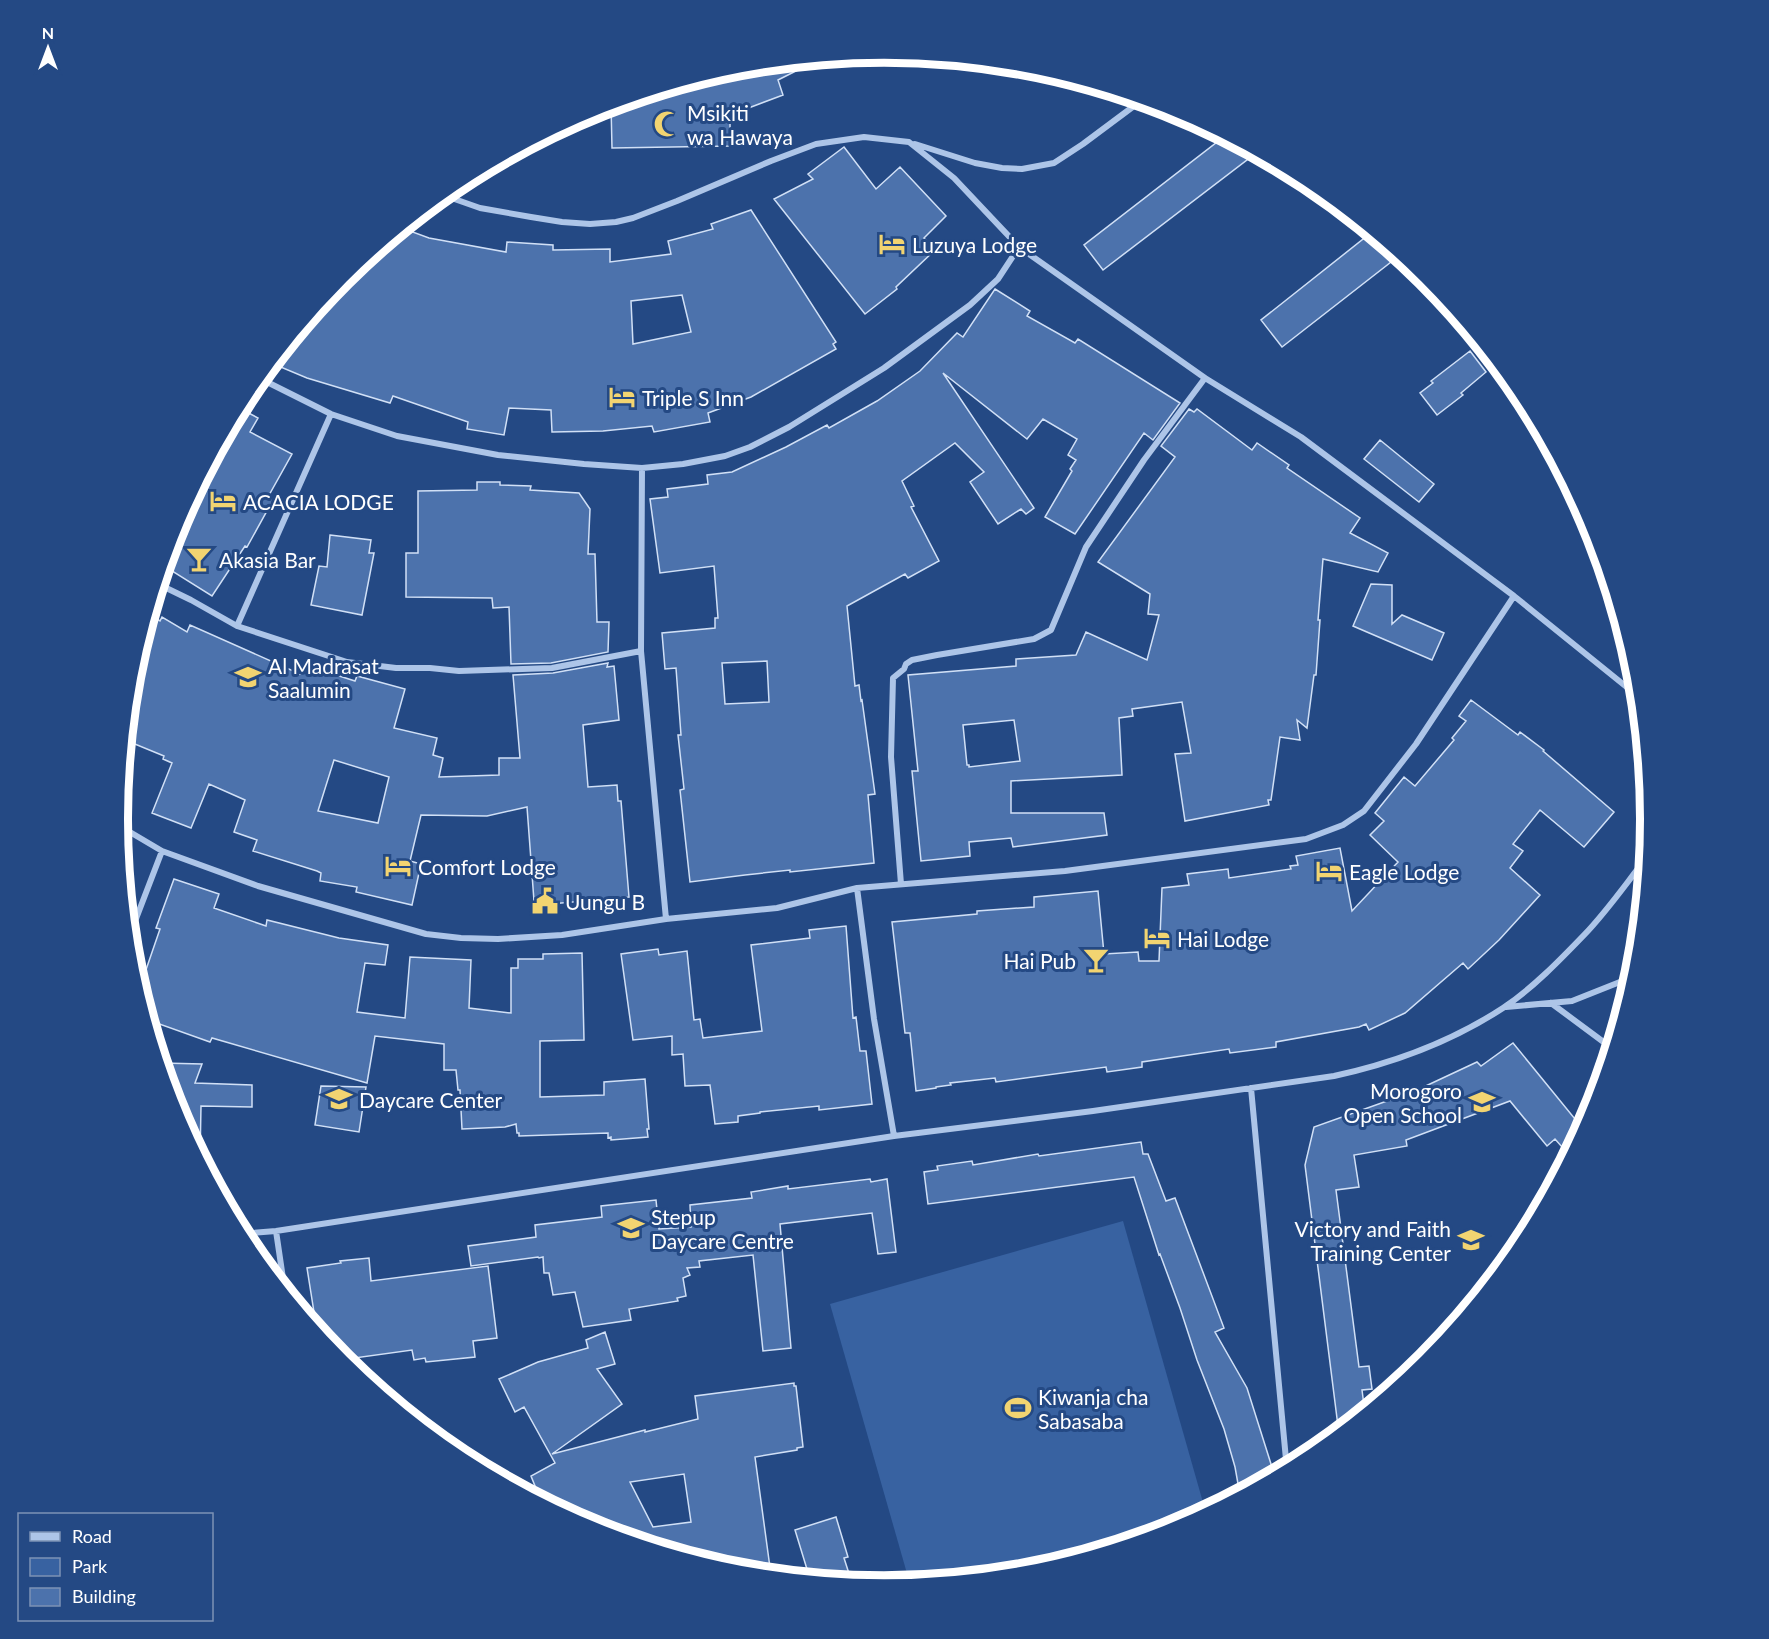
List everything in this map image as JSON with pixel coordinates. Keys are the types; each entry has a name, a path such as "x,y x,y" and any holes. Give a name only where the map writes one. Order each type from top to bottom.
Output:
{"street":[{"path":"452,198 480,208 562,222 590,224 616,222 677,201 816,144 864,137 909,142 975,163 1022,169 1054,163 1135,106"},
{"path":"909,142 954,178 1019,247 1205,378 1301,437 1514,596 1629,688"},
{"path":"267,382 331,414 397,436 498,455 584,464 642,468 684,464 725,456 750,447 789,427 884,369 970,305 999,279 1019,247"},
{"path":"901,884 891,757 893,678 912,660 1034,639 1051,630 1086,547 1144,460 1205,378"},
{"path":"237,626 331,414"},
{"path":"642,468 641,651 666,919"},
{"path":"165,587 237,626 347,662 396,668 459,671 552,668 641,651"},
{"path":"128,831 162,851 258,886 426,934 498,939 562,935 666,919 777,908 857,888 1065,871 1306,839 1343,825 1364,811 1416,744 1514,596"},
{"path":"135,922 162,851"},
{"path":"251,1233 894,1136 1093,1111 1334,1076 1370,1068 1444,1041 1504,1007 1542,976 1586,932 1639,867"},
{"path":"857,888 874,1020 894,1136"},
{"path":"1504,1007 1572,1000 1623,981"},
{"path":"1551,1003 1606,1044"},
{"path":"1251,1088 1286,1461"},
{"path":"276,1231 283,1279"}],"green space":[{"name":"Kiwanja cha Sabasaba","path":"1123,1221 1204,1505 1128,1536 1080,1550 983,1570 907,1575 830,1304"}],"building":[{"path":"803,68 778,80 783,95 730,115 730,146 612,148 611,115 689,89 737,78"},
{"path":"1219,141 1250,157 1103,270 1084,245"},
{"path":"844,147 876,189 900,167 946,216 924,238 935,250 896,287 897,289 865,314 774,199 813,179 808,174"},
{"path":"751,210 836,342 833,344 836,349 751,397 708,413 710,422 654,432 652,426 603,431 552,432 551,410 509,408 504,435 467,429 468,422 393,396 390,403 307,378 279,366 316,321 350,285 410,231 429,238 506,252 507,242 553,245 553,250 610,249 610,262 671,254 668,241 713,229 711,224","holes":["682,295 691,332 633,344 631,301"]},
{"path":"1366,237 1393,260 1282,347 1261,320"},
{"path":"995,289 1030,311 1027,316 1075,343 1078,339 1180,403 1153,440 1144,433 1075,534 1045,517 1072,471 1070,469 1076,460 1068,455 1077,439 1043,419 1027,439 943,373 1034,508 1026,514 1021,509 998,524 970,482 984,472 955,443 902,481 914,506 911,507 939,561 908,578 905,574 847,606 855,686 859,685 862,700 875,794 868,795 874,863 690,882 680,790 684,789 678,735 681,735 676,668 665,669 662,633 715,628 715,618 718,618 714,566 660,573 650,499 668,497 667,489 708,484 707,475 732,472 827,425 829,428 877,401 920,371 957,333 963,337","holes":["767,661 769,702 725,704 722,663"]},
{"path":"1470,351 1486,372 1461,393 1463,395 1437,415 1420,393 1433,383 1431,381"},
{"path":"1189,409 1194,412 1197,409 1252,450 1257,443 1289,465 1287,468 1360,518 1350,533 1388,553 1378,572 1323,559 1316,675 1314,675 1307,728 1297,720 1300,740 1280,737 1269,805 1185,821 1175,754 1191,753 1182,702 1132,709 1133,716 1119,718 1122,775 1011,781 1011,813 1104,813 1107,835 1013,847 1011,838 969,842 970,856 921,861 912,771 918,771 908,675 1016,666 1016,659 1076,655 1086,632 1147,660 1159,615 1148,614 1150,594 1098,562 1175,457 1161,446","holes":["1014,720 1020,761 969,767 963,725"]},
{"path":"247,412 258,418 250,432 292,454 268,497 273,500 247,547 245,546 212,596 170,570 206,485"},
{"path":"1380,440 1434,484 1419,502 1364,459"},
{"path":"477,482 500,482 500,485 531,486 530,490 579,493 590,509 588,554 595,554 597,622 609,622 608,652 551,663 511,664 509,607 493,608 492,598 406,597 406,553 418,553 418,491 477,490"},
{"path":"330,535 371,540 369,553 374,553 362,615 311,605 319,566 327,567"},
{"path":"1371,584 1392,585 1392,624 1402,615 1444,633 1432,660 1353,626"},
{"path":"162,617 187,632 190,625 300,674 305,665 355,681 357,676 405,689 394,728 437,738 433,755 443,758 439,777 499,775 499,758 520,758 513,675 553,673 608,663 607,667 614,666 619,720 583,725 588,787 617,785 618,801 621,801 629,897 539,905 539,901 534,901 527,807 487,816 421,815 410,861 421,864 412,905 356,892 357,887 320,881 321,873 317,871 253,851 257,840 234,832 245,800 209,784 191,828 152,813 172,763 163,759 164,756 132,743 143,672 156,618 160,621","holes":["334,760 389,777 378,823 318,811"]},
{"path":"1471,700 1518,735 1520,732 1544,750 1614,812 1584,847 1540,810 1513,844 1523,851 1510,868 1540,895 1499,940 1468,969 1463,963 1405,1013 1369,1030 1366,1024 1276,1042 1276,1047 1230,1053 1229,1049 1142,1062 1142,1067 1107,1072 1106,1067 996,1082 995,1078 950,1083 951,1085 916,1091 910,1033 905,1033 892,922 977,914 977,911 1034,907 1034,897 1098,891 1104,954 1138,952 1139,961 1159,961 1162,888 1189,885 1187,874 1228,869 1229,878 1291,869 1290,866 1298,865 1296,856 1340,848 1352,911 1398,862 1370,835 1384,821 1375,813 1404,777 1415,786 1454,740 1452,738 1466,721 1459,716"},
{"path":"174,879 219,894 214,908 266,926 267,920 339,938 388,945 385,965 365,963 357,1012 405,1018 410,957 471,960 469,1008 511,1013 511,968 518,968 518,959 543,959 543,954 582,953 584,1040 540,1041 540,1097 604,1095 604,1082 645,1079 648,1137 611,1140 611,1137 608,1138 608,1133 519,1136 516,1124 505,1127 462,1129 460,1090 458,1090 456,1070 444,1070 444,1044 375,1036 367,1083 212,1038 210,1042 156,1023 145,974 160,929 156,928"},
{"path":"846,926 853,1018 856,1017 860,1051 866,1051 872,1104 819,1110 819,1106 760,1112 738,1116 738,1122 715,1124 710,1085 685,1086 683,1054 672,1055 672,1036 633,1040 621,954 658,949 659,955 687,951 694,1020 700,1019 703,1038 762,1031 751,945 810,938 809,930"},
{"path":"1513,1043 1577,1122 1565,1150 1555,1139 1547,1146 1510,1101 1406,1140 1407,1146 1354,1155 1359,1187 1336,1190 1359,1367 1369,1366 1372,1389 1362,1390 1364,1404 1338,1425 1305,1165 1314,1127 1415,1091 1477,1062 1481,1066"},
{"path":"168,1063 202,1064 195,1083 252,1085 252,1107 201,1106 200,1141"},
{"path":"321,1086 366,1087 359,1132 315,1125"},
{"path":"1141,1142 1143,1154 1148,1154 1166,1201 1175,1198 1224,1328 1215,1332 1247,1388 1271,1470 1239,1488 1224,1429 1159,1255 1134,1177 928,1204 924,1172 938,1170 937,1166 972,1161 973,1165 1038,1154 1039,1156"},
{"path":"870,1179 871,1182 887,1179 896,1252 878,1254 872,1213 780,1224 791,1348 763,1351 753,1255 699,1261 700,1267 687,1268 690,1275 683,1278 686,1296 677,1298 678,1301 629,1309 631,1320 583,1327 575,1292 553,1295 549,1273 544,1273 543,1257 471,1266 468,1246 536,1237 535,1225 602,1217 601,1206 656,1200 659,1229 691,1227 690,1205 752,1198 751,1192 788,1186 788,1189"},
{"path":"369,1258 371,1281 488,1266 497,1338 473,1341 475,1357 426,1362 425,1358 414,1360 412,1350 354,1358 315,1316 307,1268 341,1263 340,1261"},
{"path":"605,1332 615,1364 597,1369 622,1404 552,1454 698,1419 695,1396 794,1383 803,1447 755,1457 770,1567 689,1550 641,1536 595,1518 531,1488 535,1486 531,1476 555,1463 524,1407 515,1412 499,1379 538,1362 588,1348 586,1340","holes":["684,1474 691,1522 653,1527 630,1482"]},
{"path":"836,1517 848,1557 844,1558 849,1575 808,1572 795,1530"}],"place":[{"name":"Msikiti wa Hawaya","path":"667,124"},
{"name":"Luzuya Lodge","path":"892,244"},
{"name":"Triple S Inn","path":"622,397"},
{"name":"ACACIA LODGE","path":"223,501"},
{"name":"Akasia Bar","path":"199,559"},
{"name":"Al Madrasat Saalumin","path":"248,677"},
{"name":"Comfort Lodge","path":"398,866"},
{"name":"Eagle Lodge","path":"1329,871"},
{"name":"Uungu B","path":"545,901"},
{"name":"Hai Lodge","path":"1157,938"},
{"name":"Hai Pub","path":"1096,960"},
{"name":"Daycare Center","path":"339,1099"},
{"name":"Morogoro Open School","path":"1482,1102"},
{"name":"Stepup Daycare Centre","path":"631,1228"},
{"name":"Victory and Faith Training Center","path":"1471,1240"},
{"name":"Kiwanja cha Sabasaba","path":"1018,1408"}]}
